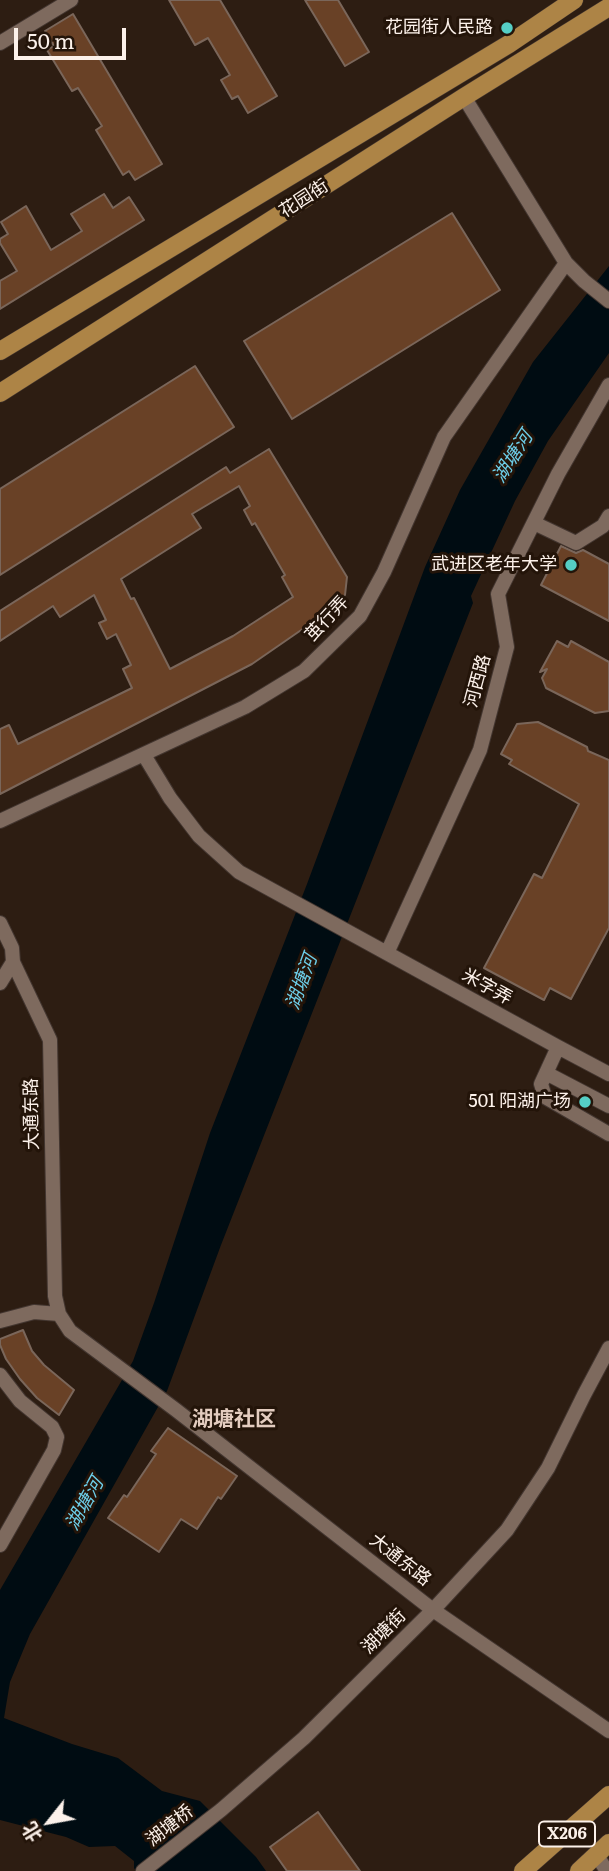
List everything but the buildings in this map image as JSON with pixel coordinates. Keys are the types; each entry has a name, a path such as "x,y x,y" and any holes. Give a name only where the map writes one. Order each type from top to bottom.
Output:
{"main road":[{"name":"花园街","path":"0,351 509,44 574,0"},
{"name":"花园街","path":"0,393 464,97 609,8"},
{"name":"X206","path":"523,1871 609,1795"},
{"name":"X206","path":"579,1871 604,1857"}],"street":[{"path":"0,43 71,0"},
{"path":"464,97 566,263 609,301"},
{"name":"茧行弄","path":"0,821 244,707 304,671 360,616 384,572 444,437 566,263"},
{"name":"河西路","path":"387,953 480,750 507,647 498,594 558,474 609,384"},
{"path":"534,523 576,543 603,526 609,516"},
{"name":"米字弄","path":"144,755 170,799 199,836 239,872 609,1074"},
{"name":"大通东路","path":"0,923 12,948 7,959 50,1040 55,1296 59,1314 70,1331 176,1409 433,1610 609,1731"},
{"path":"0,984 7,959"},
{"path":"558,1048 541,1084 545,1097 609,1134"},
{"path":"546,1073 609,1106"},
{"path":"0,1321 34,1312 59,1314"},
{"name":"湖塘街","path":"221,1810 304,1738 433,1610 507,1530 548,1468 609,1348"},
{"path":"0,1375 20,1401 52,1427 57,1437 54,1450 0,1545"},
{"name":"湖塘桥","path":"143,1871 221,1810"}],"water":[{"name":"湖塘河","path":"609,266 609,353 548,441 515,501 471,596 473,603 221,1245 167,1391 30,1634 10,1682 4,1718 118,1758 162,1791 200,1801 256,1857 266,1871 136,1871 134,1861 115,1846 89,1847 66,1837 0,1820 0,1590 133,1361 210,1133 307,884 425,567 460,490 533,362"}],"place":[{"name":"花园街人民路","path":"507,28"},
{"name":"武进区老年大学","path":"571,565"},
{"name":"501 阳湖广场","path":"585,1102"}],"district":[{"name":"湖塘社区","path":"234,1420"}]}
